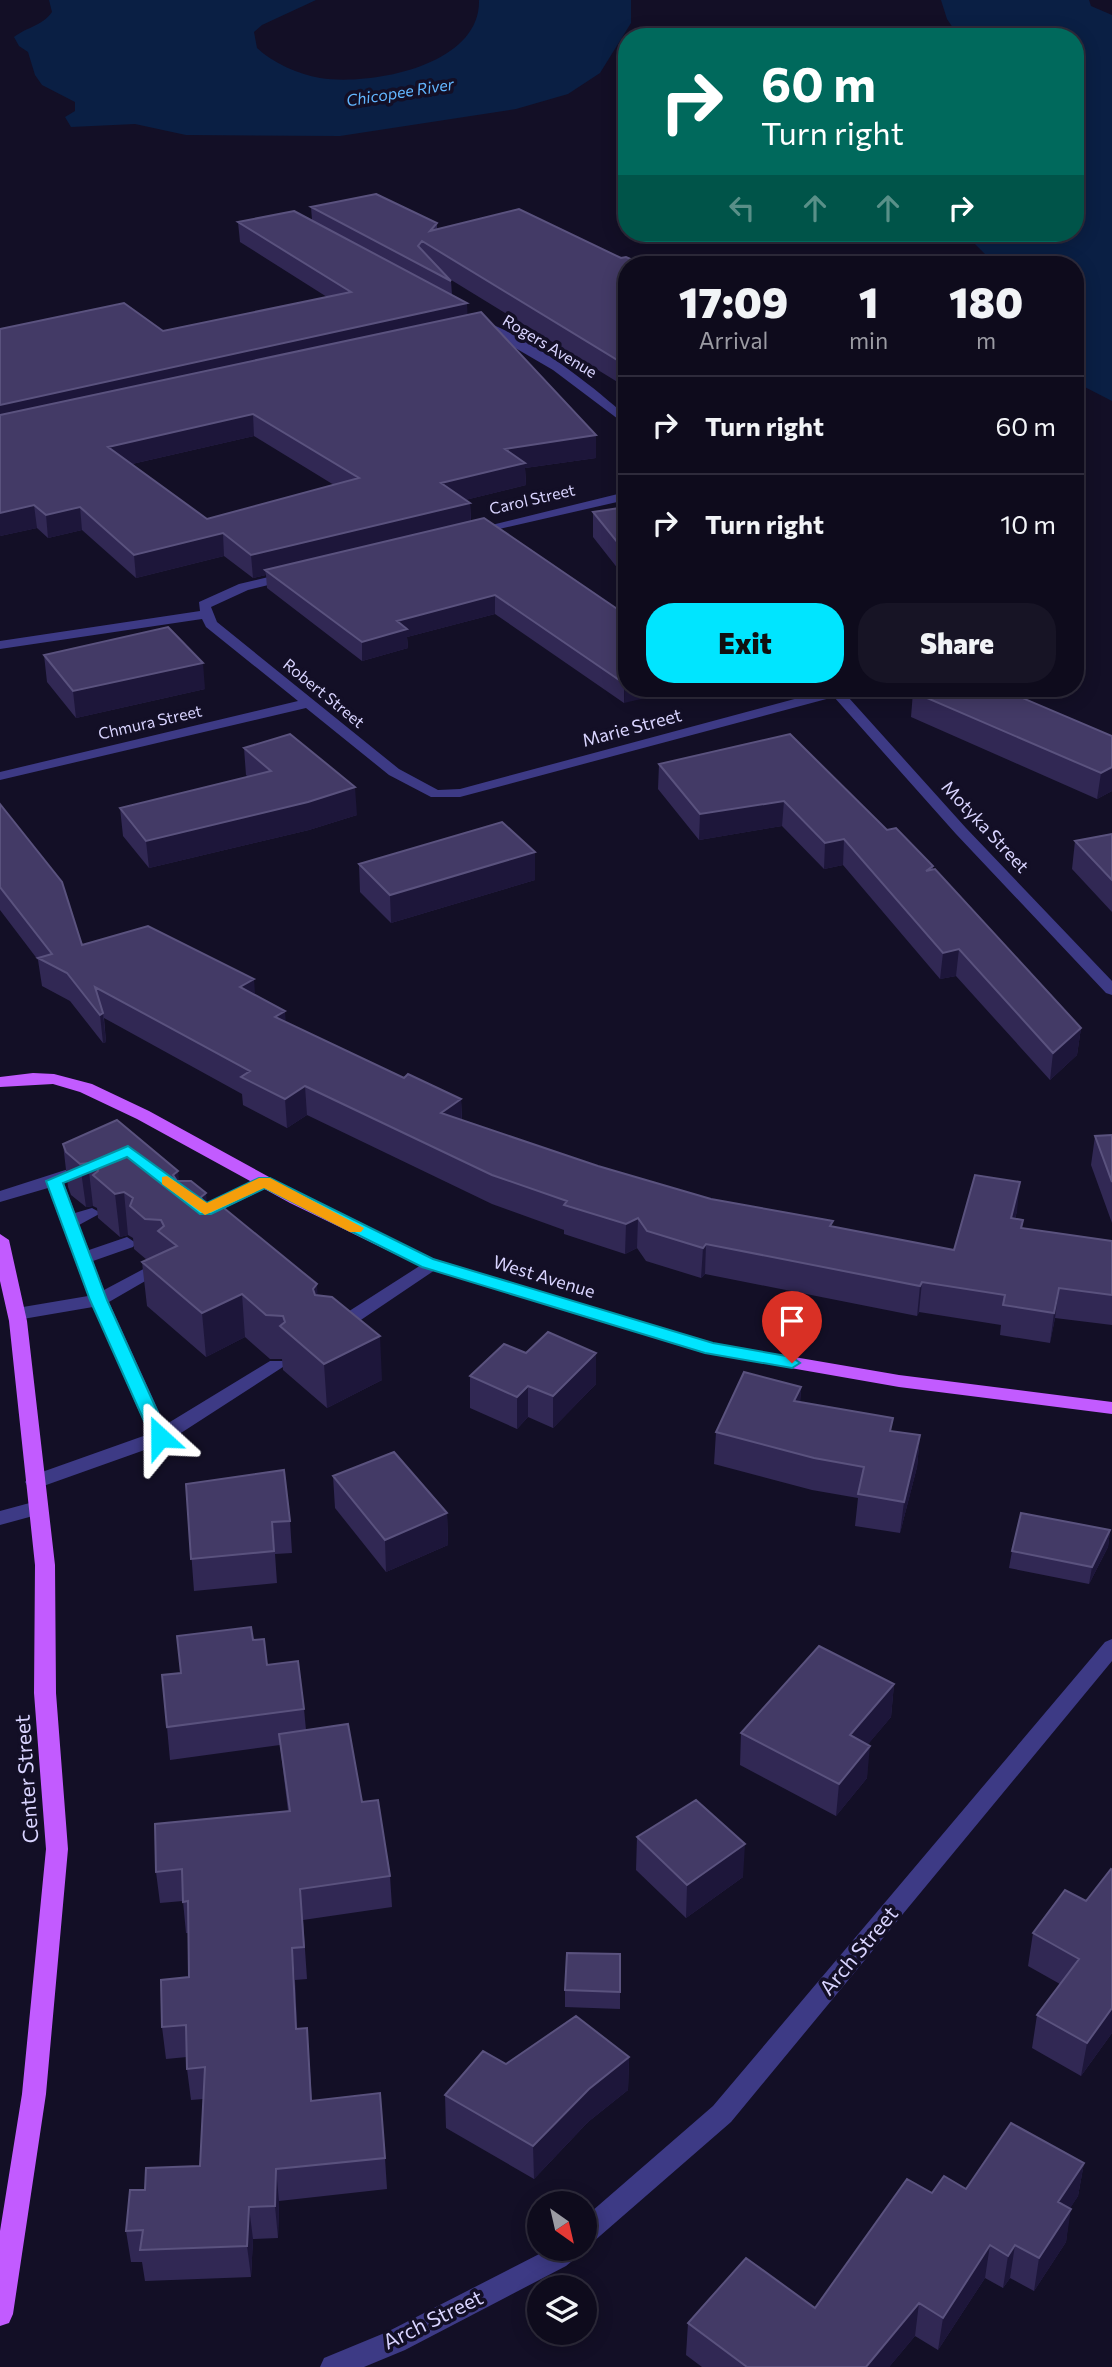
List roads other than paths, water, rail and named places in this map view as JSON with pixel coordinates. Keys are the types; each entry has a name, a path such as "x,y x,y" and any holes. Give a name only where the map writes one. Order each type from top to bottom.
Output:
{"main road":[{"name":"West Avenue","path":"0,1082 33,1078 86,1088 265,1182 432,1264 711,1349 899,1381 1112,1408"},
{"name":"Center Street","path":"0,1240 17,1314 45,1564 45,1693 57,1849 34,2094 0,2314"}],"street":[{"name":"Rogers Avenue","path":"466,315 564,370 595,392 618,414"},
{"path":"474,329 487,326"},
{"name":"Carol Street","path":"458,534 618,498"},
{"path":"0,645 205,609 244,587 297,573"},
{"name":"Robert Street","path":"205,609 211,624 394,772 436,794"},
{"name":"Marie Street","path":"436,794 473,790 809,697"},
{"name":"Motyka Street","path":"840,697 961,831 1112,990"},
{"name":"Chmura Street","path":"0,776 308,703"},
{"path":"0,1197 54,1181 104,1161"},
{"path":"54,1181 99,1300 160,1437"},
{"path":"189,1218 265,1182"},
{"path":"185,1195 225,1225"},
{"path":"70,1222 92,1213"},
{"path":"83,1259 127,1243"},
{"path":"327,1334 432,1264"},
{"path":"17,1314 99,1300 157,1269"},
{"path":"35,1482 160,1437 277,1365"},
{"path":"0,1518 37,1508"},
{"name":"Arch Street","path":"597,2223 723,2114 1112,1647"},
{"name":"Arch Street","path":"333,2367 396,2341 551,2261"}],"water":[{"name":"Chicopee River","path":"49,0 316,0 262,25 254,32 257,48 295,71 341,80 393,74 419,67 443,56 462,41 475,23 479,0 631,0 631,23 628,28 618,28 618,44 600,73 568,94 516,109 340,136 186,135 135,124 71,127 65,117 75,111 75,102 42,85 35,75 28,52 19,46 14,37 52,12"},
{"path":"941,0 1089,0 1091,6 1112,15 1112,401 1084,387 1084,256 987,256 973,242 1084,242 1084,28 953,28"}]}
